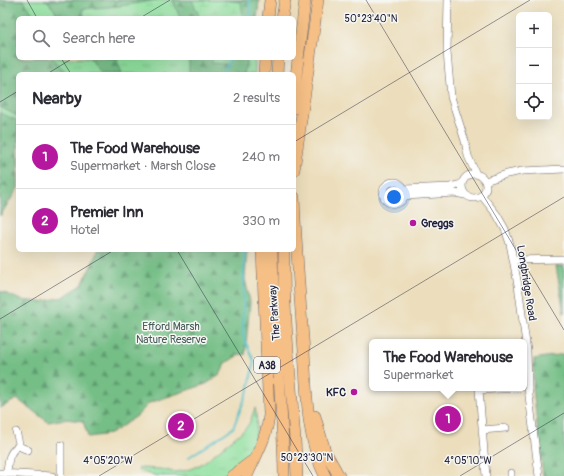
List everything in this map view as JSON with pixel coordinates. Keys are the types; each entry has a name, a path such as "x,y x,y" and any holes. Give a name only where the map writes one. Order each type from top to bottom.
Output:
{"highway":[{"path":"268,16 270,0"},
{"path":"282,16 284,0"},
{"path":"296,26 299,0"},
{"path":"296,77 305,0"},
{"path":"296,156 318,0"},
{"path":"264,72 265,60"},
{"path":"276,72 278,60"},
{"path":"291,72 292,60"},
{"path":"296,247 309,422 314,448 325,476"},
{"name":"A38","path":"247,476 265,438 269,415 262,252"},
{"name":"The Parkway","path":"272,252 272,286 281,400 284,476"},
{"name":"The Parkway","path":"284,252 283,288 297,476"},
{"path":"304,353 315,418 325,451 339,476"},
{"name":"A38","path":"232,476 246,467 255,458"}],"street":[{"path":"448,0 447,52 451,97 465,141 468,156 476,174 485,181 486,189 482,196 474,198 455,193 404,193 450,187 464,181 469,175 476,174"},
{"path":"466,195 462,188 468,156"},
{"path":"485,181 507,174 564,169"},
{"name":"Longbridge Road","path":"482,196 497,215 505,229 510,244 518,285 525,339"},
{"path":"513,260 564,259"},
{"path":"479,391 486,476"},
{"name":"Longbridge Road","path":"526,391 539,476"},
{"path":"482,430 506,428"},
{"path":"16,432 19,443 18,446"},
{"path":"61,445 58,455 61,476"},
{"path":"18,446 28,450"},
{"path":"18,446 12,450 3,473 16,475 52,476"}],"green space":[{"path":"0,0 259,0 257,16 16,16 16,60 255,60 255,72 16,72 16,169 0,205"},
{"path":"0,0 23,0 35,16 16,16 16,60 53,60 66,72 16,72 16,115 0,107"},
{"path":"44,0 157,0 119,6 82,9 84,16 59,16 48,1"},
{"path":"173,0 259,0 257,16 179,16"},
{"path":"192,0 223,0 241,2 243,16 199,16"},
{"path":"92,60 117,60 121,72 100,72"},
{"path":"189,60 247,60 244,72 189,72"},
{"path":"212,60 229,60 228,64 212,63"},
{"path":"0,113 16,120 16,191 0,216"},
{"name":"Efford Marsh Nature Reserve","path":"97,252 247,252 245,279 250,302 245,355 240,354 226,363 220,375 206,384 149,403 137,416 110,434 88,437 83,421 65,419 48,422 17,399 0,408 0,291 21,300 41,302 63,297 82,285"},
{"path":"556,266 564,266 564,313"},
{"path":"564,354 564,476 543,476 533,388 534,359"},
{"path":"255,408 257,421 256,435 252,449 245,460 227,473 221,476 158,476 138,471 139,468 160,469 174,472 183,471 203,463 244,430 249,424"}],"waterway":[{"path":"249,0 250,16"},
{"path":"224,72 229,60"},
{"path":"189,457 233,428 249,388 254,361 243,336 244,252"}],"place":[{"name":"Greggs","path":"413,223"},
{"name":"KFC","path":"354,392"},
{"name":"The Food Warehouse","path":"448,419"},
{"name":"Premier Inn","path":"181,426"}]}
